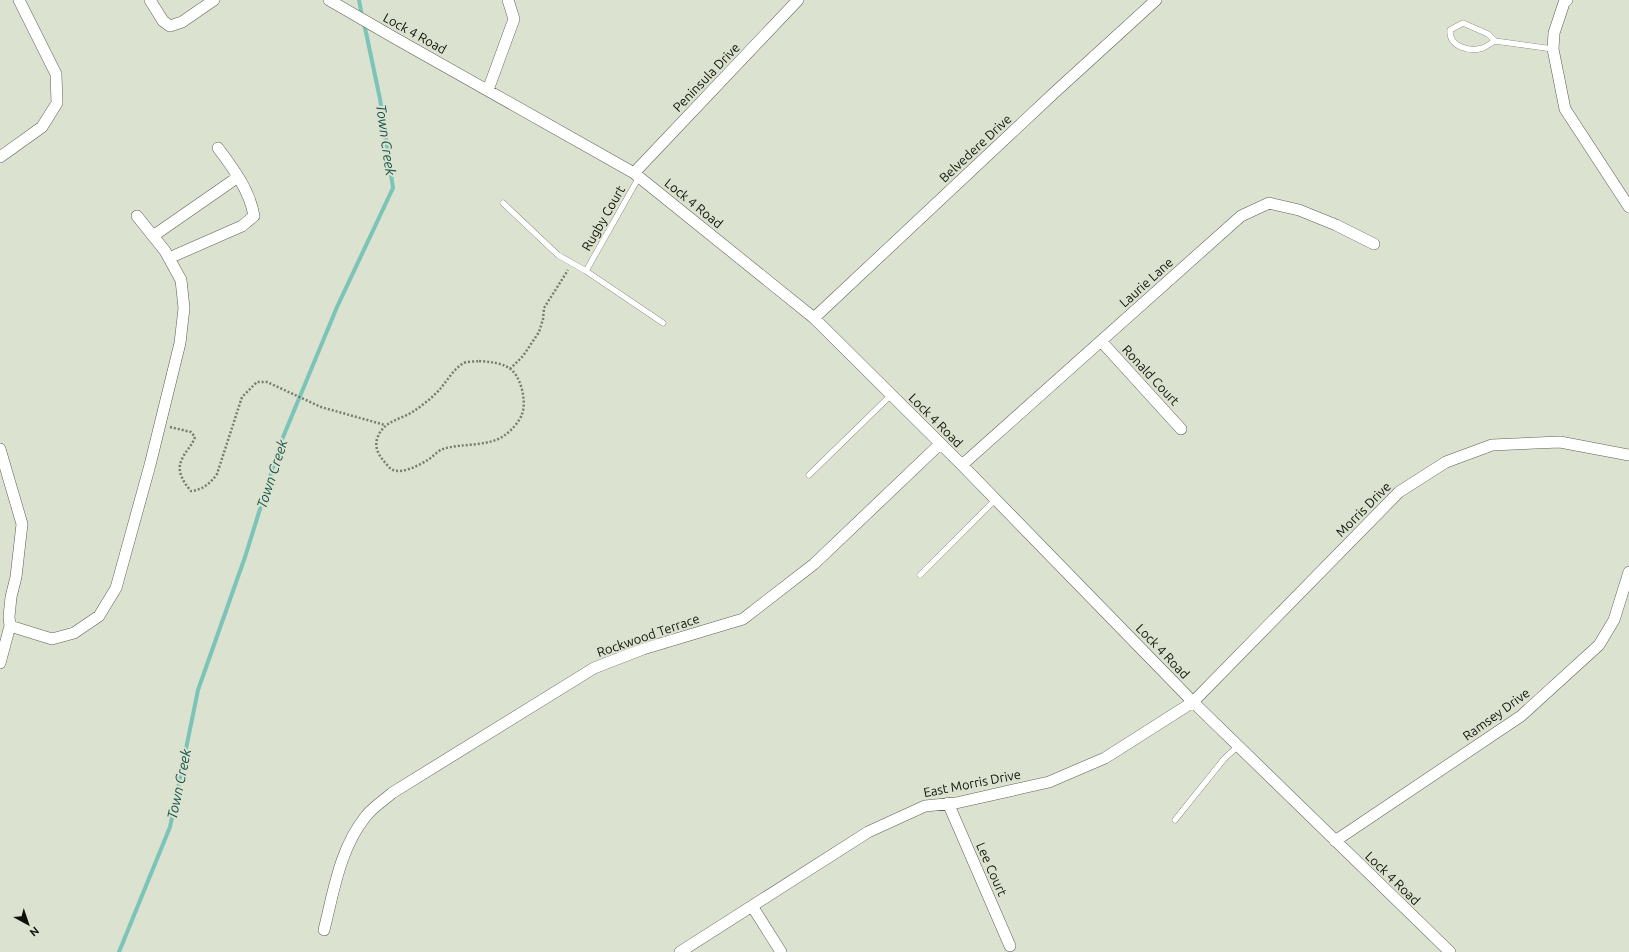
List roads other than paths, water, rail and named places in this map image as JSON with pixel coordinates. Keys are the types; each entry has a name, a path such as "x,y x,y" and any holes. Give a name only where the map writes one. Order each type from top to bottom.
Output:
{"street":[{"path":"0,157 42,127 57,103 56,74 20,0"},
{"path":"150,0 163,21 170,26 182,22 214,0"},
{"name":"Lock 4 Road","path":"329,0 637,175 814,318 962,465 1193,702 1445,950"},
{"path":"488,90 514,19 508,0"},
{"name":"Peninsula Drive","path":"637,175 798,0"},
{"name":"Belvedere Drive","path":"814,318 1054,93 1156,0"},
{"path":"1567,0 1564,3 1554,33 1553,49 1565,109 1629,207"},
{"path":"169,258 242,226 254,216 252,202 218,148"},
{"path":"153,236 238,178"},
{"name":"Laurie Lane","path":"962,465 1241,216 1269,203 1300,210 1336,225 1374,244"},
{"path":"10,626 52,639 74,633 98,616 116,588 180,343 184,308 181,280 169,258 137,216"},
{"name":"Ronald Court","path":"1100,341 1181,429"},
{"name":"Morris Drive","path":"1193,702 1399,492 1446,462 1492,445 1560,442 1629,455"},
{"name":"Rockwood Terrace","path":"324,930 340,863 353,835 367,815 392,794 594,668 643,649 743,620 814,564 940,444"},
{"path":"0,449 22,524 16,577 11,597 10,626 0,663"},
{"name":"Ramsey Drive","path":"1335,841 1521,716 1599,645 1614,620 1629,572"},
{"name":"East Morris Drive","path":"680,952 868,832 925,806 948,803 1056,779 1105,758 1193,702"},
{"name":"Lee Court","path":"948,803 1010,946"},
{"path":"752,906 781,952"}],"lane":[{"path":"1495,41 1484,48 1461,48 1454,43 1450,37 1450,30 1463,23 1488,34 1495,41 1553,49"},
{"name":"Rugby Court","path":"586,271 637,175"},
{"name":"Rugby Court","path":"503,203 558,255 586,271 663,323"},
{"path":"809,475 891,395"},
{"path":"920,575 995,500"},
{"path":"1175,820 1224,759 1238,746"}],"waterway":[{"name":"Town Creek","path":"359,0 362,16"},
{"name":"Town Creek","path":"119,952 170,827 198,690 245,557 281,442 337,307 393,188 380,99 364,23"}]}
